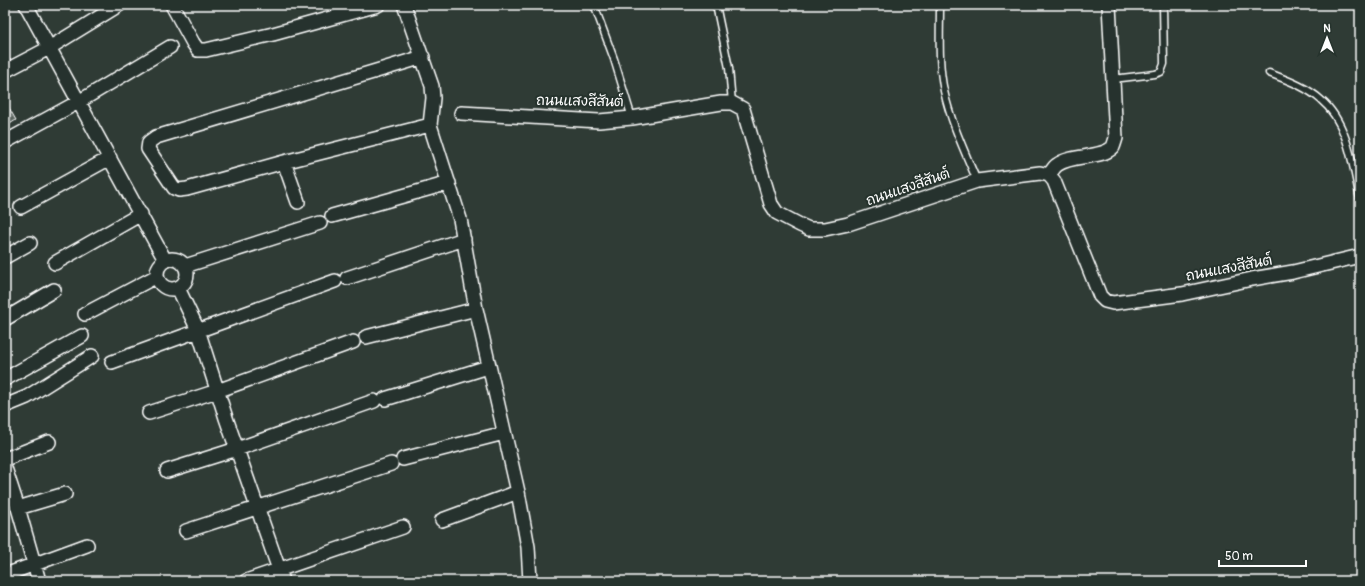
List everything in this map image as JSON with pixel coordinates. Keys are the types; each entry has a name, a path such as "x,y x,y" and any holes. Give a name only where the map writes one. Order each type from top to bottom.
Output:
{"street":[{"path":"26,5 80,101 165,260"},
{"path":"5,71 49,48 119,5"},
{"path":"172,5 198,50 206,50 273,34 378,5"},
{"path":"404,5 432,86 433,98 430,125 460,219 488,367 518,492 528,547 530,581"},
{"path":"1049,175 1055,166 1060,162 1106,152 1113,146 1116,138 1109,5"},
{"path":"5,142 80,101 170,47"},
{"path":"423,57 156,137 149,142 148,149 174,188 180,190 430,125"},
{"name":"ถนนแสงสีสันต์","path":"461,113 599,120 632,118 722,103 732,103 743,109 771,204 777,213 809,229 825,229 848,224 977,181 1040,173 1049,175 1054,181 1100,296 1109,303 1120,303 1182,294 1293,272 1360,256"},
{"path":"21,207 110,158"},
{"path":"284,162 298,202"},
{"path":"332,216 449,183"},
{"path":"55,262 141,214"},
{"path":"185,266 320,223"},
{"path":"112,362 341,280 464,239"},
{"path":"5,257 30,243"},
{"path":"170,258 178,260 185,266 187,277 185,282 178,288 170,289 161,285 157,276 158,266 165,260 170,258"},
{"path":"85,314 157,276"},
{"path":"178,288 198,330 217,391 281,575"},
{"path":"5,319 54,290"},
{"path":"366,337 476,309"},
{"path":"5,379 82,336"},
{"path":"149,413 217,391 353,342"},
{"path":"5,406 27,397 92,356"},
{"path":"167,471 237,449 379,400 488,367"},
{"path":"186,531 397,461 504,432"},
{"path":"5,459 49,442"},
{"path":"5,468 39,581"},
{"path":"442,520 518,492"},
{"path":"18,508 65,494"},
{"path":"246,581 281,575 403,527"},
{"path":"5,575 87,545"}],"lane":[{"path":"594,5 614,59 632,118"},
{"path":"716,5 729,68 732,103"},
{"path":"940,5 941,67 944,90 955,127 977,181"},
{"path":"1112,79 1161,72 1164,64 1163,5"},
{"path":"1269,73 1290,81 1315,95 1323,101 1335,115 1343,129 1360,199"}],"building":[{"path":"5,101 16,120 5,127"}]}
